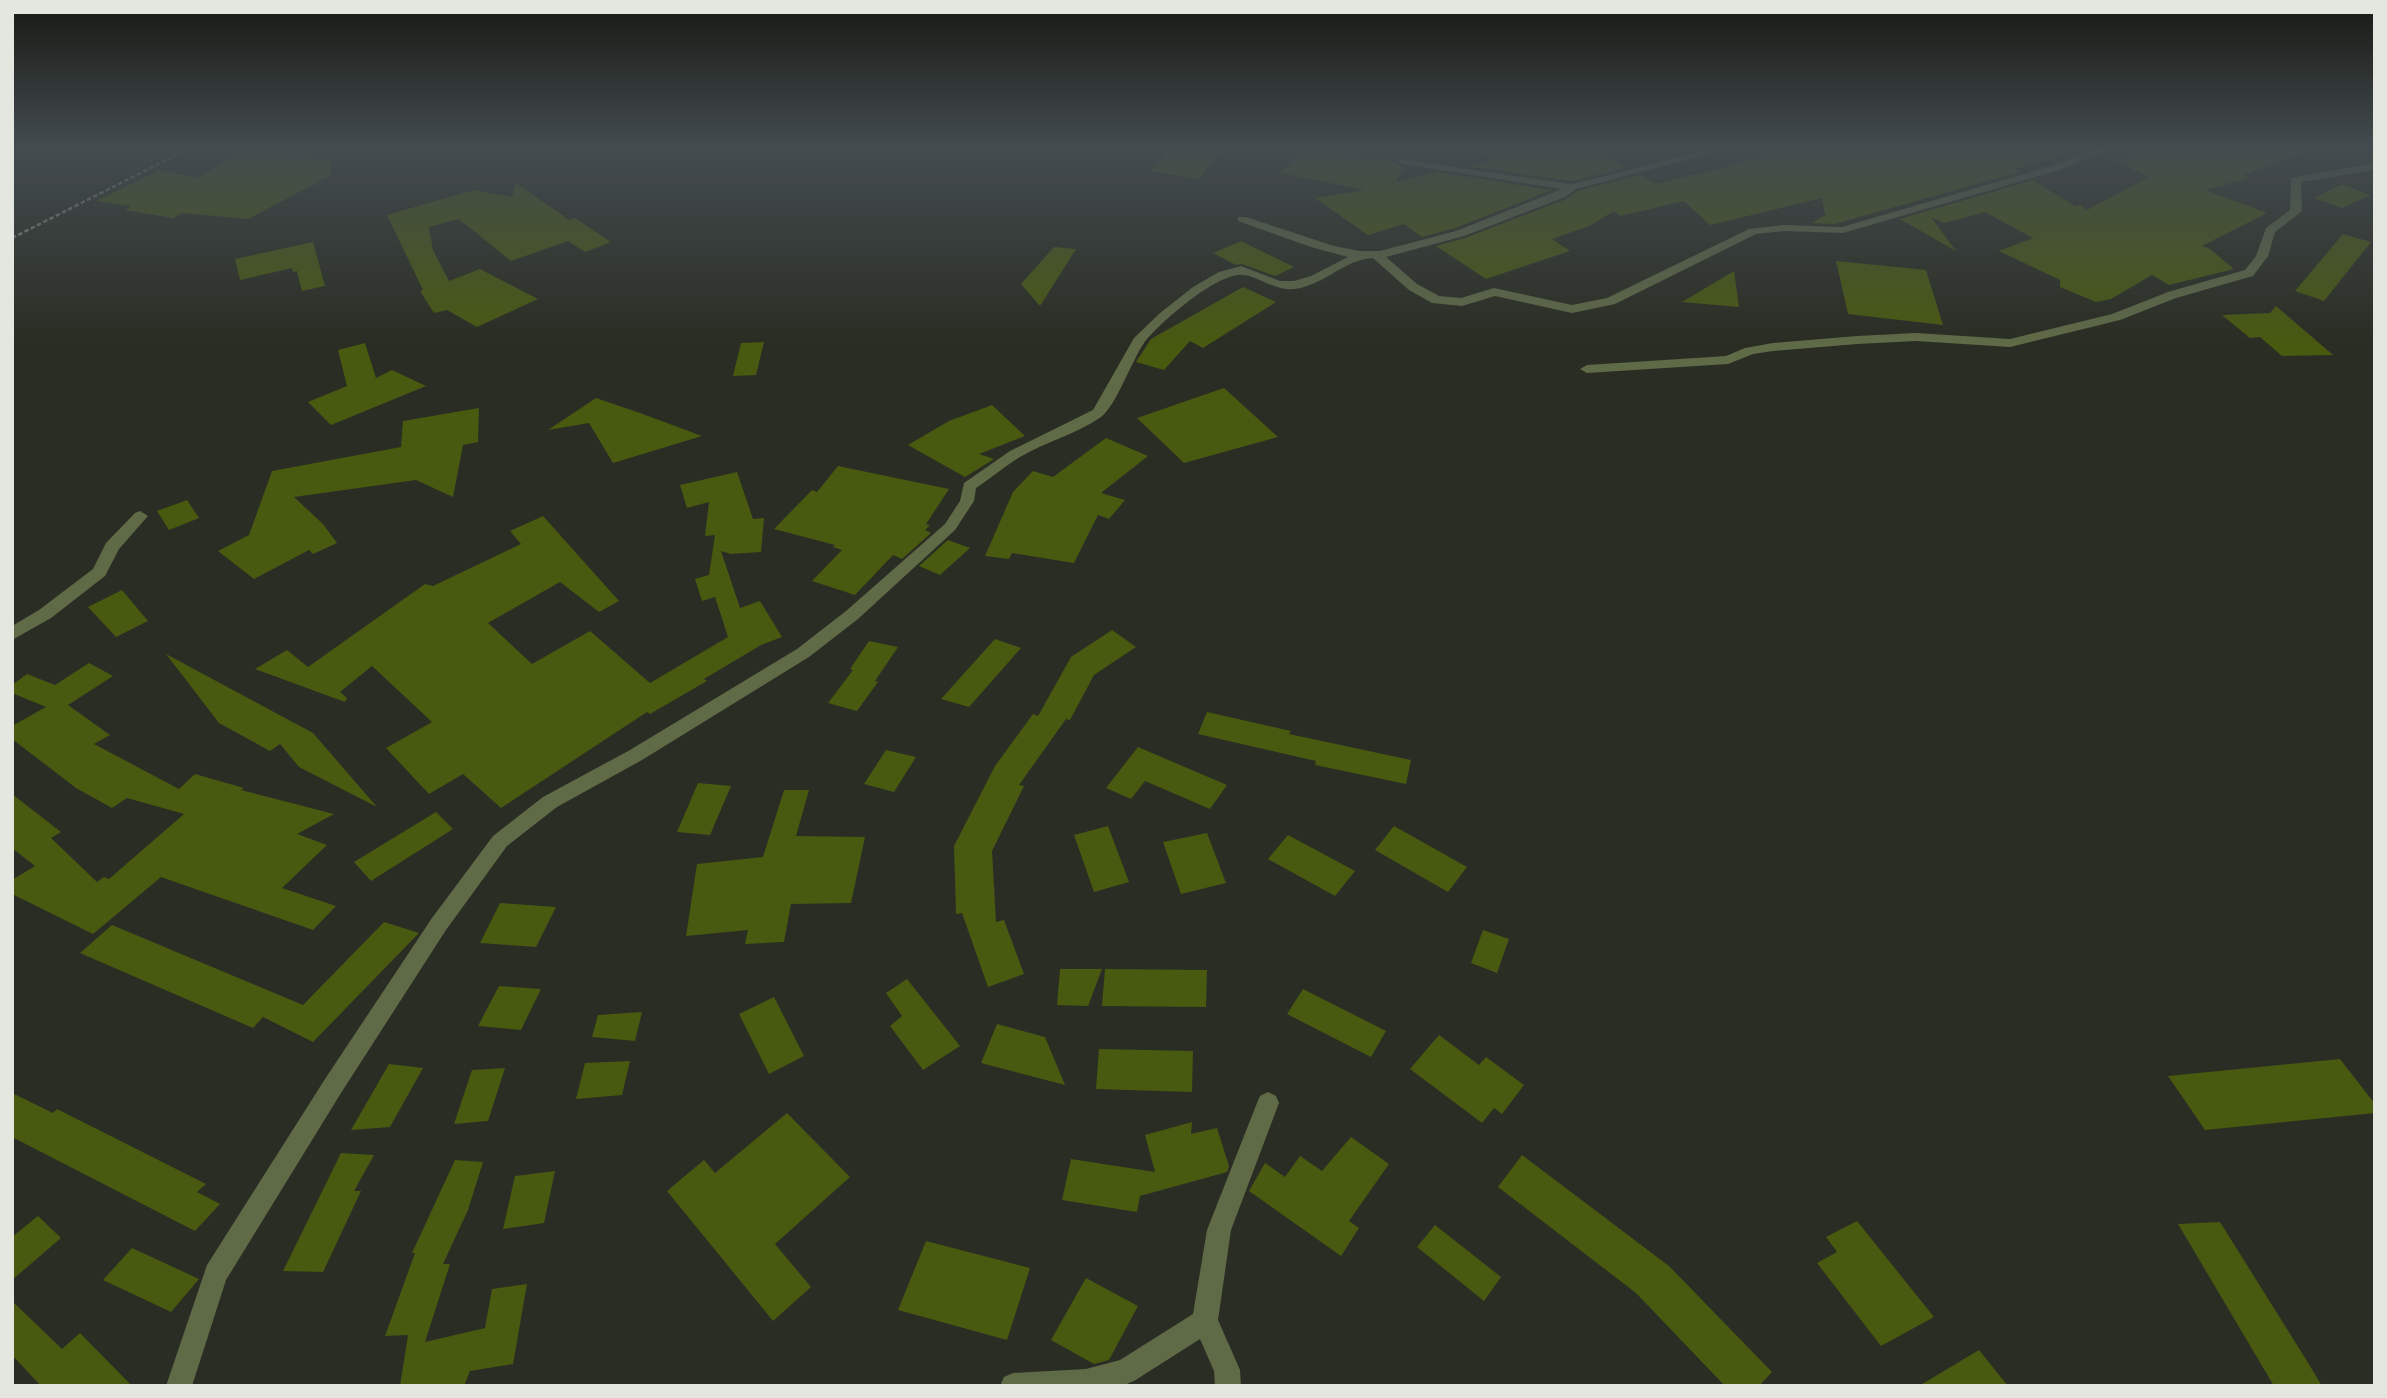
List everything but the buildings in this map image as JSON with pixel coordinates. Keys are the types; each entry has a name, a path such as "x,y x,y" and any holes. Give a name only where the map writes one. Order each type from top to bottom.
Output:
{"street":[{"path":"179,1386 216,1274 431,935 500,841 550,802 636,755 803,653 852,615 950,527 967,501 968,486 1015,454 1098,413 1139,341 1164,316 1197,290 1223,275 1241,270 1278,285 1295,285 1368,255 1434,241 1505,215"},
{"path":"1242,219 1368,255 1436,300 1462,302 1494,292 1572,309 1611,300 1753,231 1784,228 1843,230 1894,215"},
{"path":"1587,369 1728,360 1750,351 1773,347 1857,340 1916,337 2010,343 2116,317 2172,295 2249,272 2262,256 2270,230 2289,215"},
{"path":"12,634 45,614 99,572 112,547 140,516"},
{"path":"1228,1386 1227,1370 1205,1321 1219,1230 1268,1103"},
{"path":"1013,1386 1086,1382 1125,1372 1205,1321"}],"path":[{"path":"12,237 56,215"}]}
